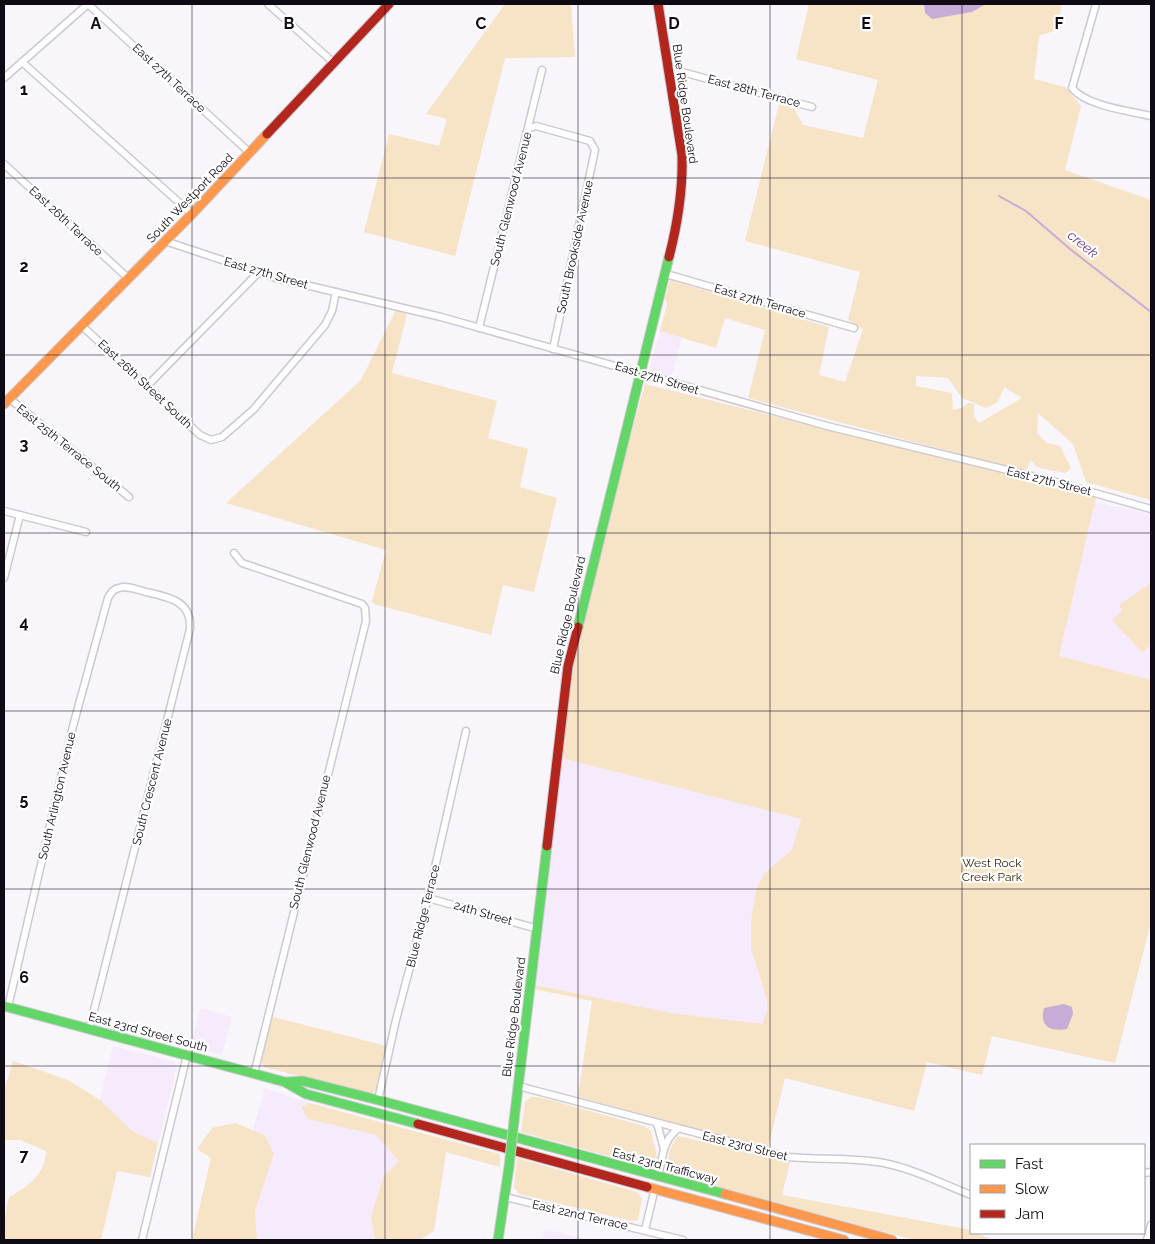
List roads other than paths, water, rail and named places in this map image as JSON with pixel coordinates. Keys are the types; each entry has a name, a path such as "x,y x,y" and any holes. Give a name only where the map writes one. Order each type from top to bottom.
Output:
{"main road":[{"name":"South Westport Road","path":"7,402 192,214 389,4"},
{"name":"Blue Ridge Boulevard","path":"498,1240 538,929 568,666 679,218 683,180 682,156 658,4"},
{"name":"East 23rd Street South","path":"6,1007 285,1082 306,1094 427,1128"},
{"name":"East 23rd Street South","path":"285,1082 303,1081 431,1116"},
{"name":"East 23rd Trafficway","path":"431,1116 892,1240"},
{"name":"East 23rd Trafficway","path":"427,1128 844,1240"}],"street":[{"path":"4,78 88,4"},
{"name":"East 27th Terrace","path":"88,4 250,153"},
{"path":"268,4 334,63"},
{"path":"1096,4 1072,88 1077,94 1087,100 1151,116"},
{"path":"22,62 192,214"},
{"name":"East 28th Terrace","path":"667,68 812,107"},
{"name":"South Glenwood Avenue","path":"479,328 527,132 530,128 542,70"},
{"name":"South Brookside Avenue","path":"530,128 536,126 590,141 594,145 595,150 553,349"},
{"name":"East 26th Terrace","path":"4,164 128,278"},
{"name":"East 27th Street","path":"165,241 258,273 479,328 628,369 640,375 827,426 1056,482 1151,509"},
{"path":"148,385 258,273"},
{"name":"East 27th Terrace","path":"666,274 854,328"},
{"name":"East 26th Street South","path":"82,326 200,435 211,440 222,437 259,403 325,325 332,311 336,292"},
{"name":"East 25th Terrace South","path":"7,402 129,497"},
{"path":"4,511 86,532"},
{"path":"4,578 20,515"},
{"name":"South Glenwood Avenue","path":"234,553 242,563 362,604 366,621 254,1074"},
{"name":"South Crescent Avenue","path":"89,1030 153,783 191,621 184,606 173,598 125,587 116,589"},
{"name":"South Arlington Avenue","path":"6,1007 73,726 108,598 116,589"},
{"name":"Blue Ridge Terrace","path":"378,1100 396,1020 428,898 466,731"},
{"name":"24th Street","path":"428,898 538,929"},
{"path":"142,1240 187,1055"},
{"name":"East 23rd Street","path":"518,1086 788,1157 883,1163 899,1166 970,1195"},
{"path":"658,1123 664,1149"},
{"path":"658,1177 664,1149 677,1129"},
{"path":"645,1230 654,1188"},
{"name":"East 22nd Terrace","path":"505,1197 683,1240"},
{"path":"1147,1240 1151,1225"}],"waterway":[{"name":"creek","path":"999,196 1026,211 1070,249 1151,312"}],"park label":[{"name":"West Rock Creek Park","path":"992,870"}]}
